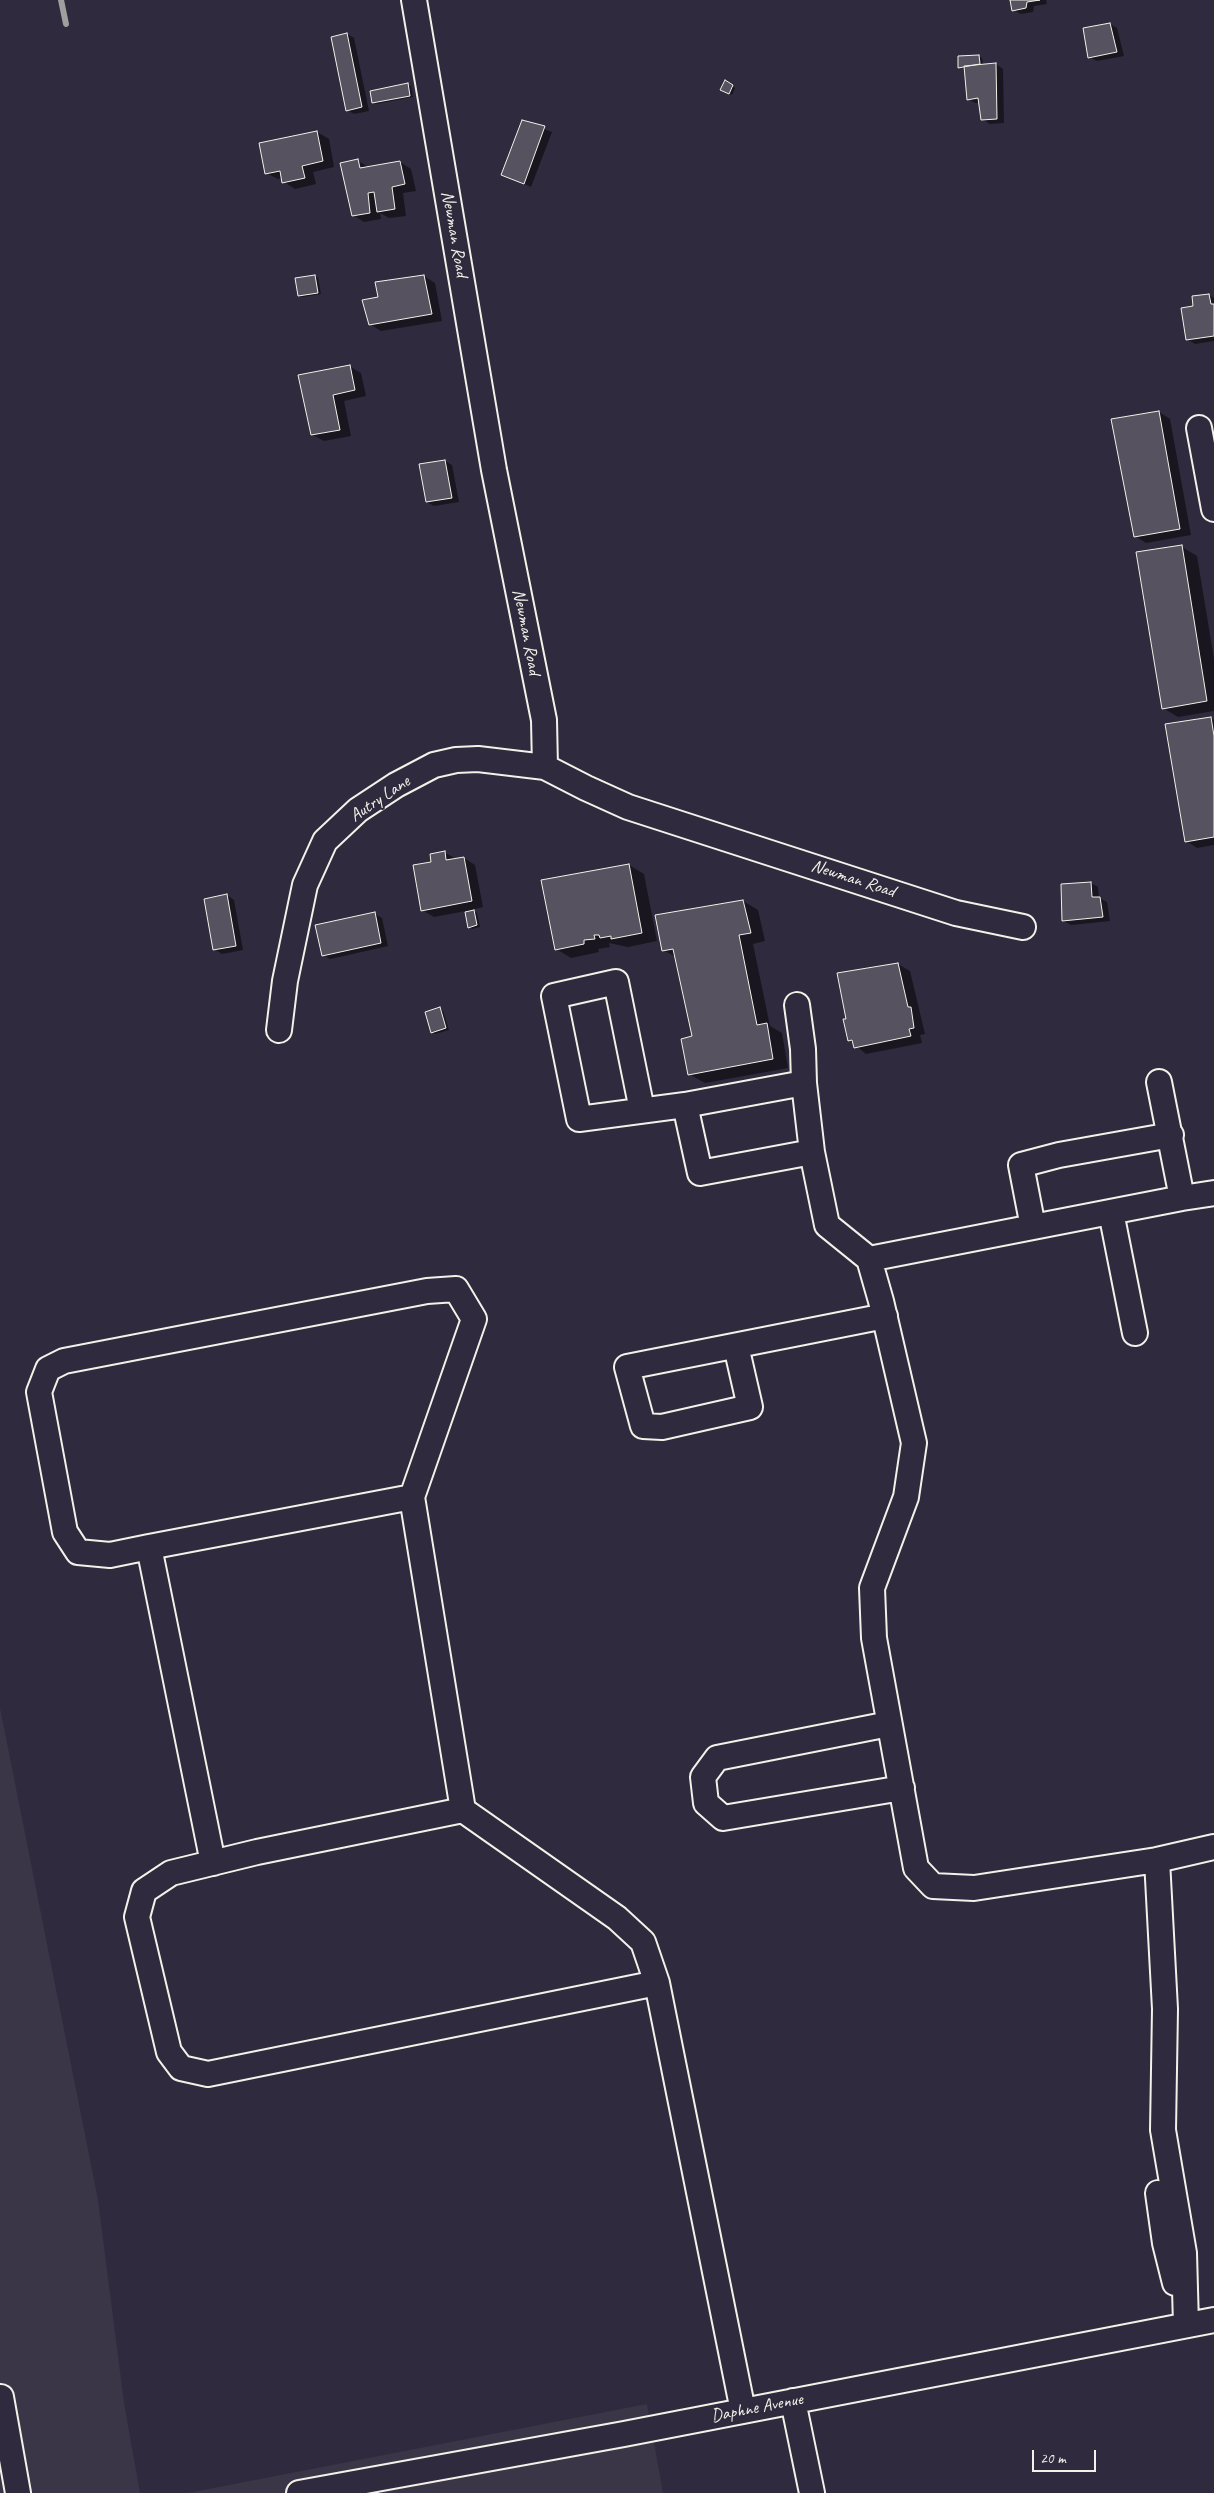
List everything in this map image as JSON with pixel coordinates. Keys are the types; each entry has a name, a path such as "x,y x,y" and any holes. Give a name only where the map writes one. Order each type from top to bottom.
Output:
{"street":[{"name":"Newman Road","path":"414,0 494,470 544,720 545,767 628,807 956,913 1023,927"},
{"path":"1199,428 1214,509"},
{"name":"Autry Lane","path":"279,1030 285,981 305,885 325,841 358,810 396,785 434,765 456,760 478,759 545,767"},
{"path":"642,1110 616,982 554,996 579,1119 684,1105 804,1083"},
{"path":"797,1005 804,1050 804,1083 812,1152 827,1225 869,1259 885,1316 914,1443 906,1497 872,1588 874,1638 916,1868 933,1886 974,1888 1157,1860 1214,1847"},
{"path":"1159,1082 1182,1198"},
{"path":"684,1105 700,1173 812,1152"},
{"path":"1033,1227 1021,1165 1059,1155 1171,1135"},
{"path":"869,1259 1214,1193"},
{"path":"1111,1212 1135,1333"},
{"path":"412,1497 110,1555 78,1552 66,1532 39,1392 48,1369 64,1361 427,1291 456,1289 474,1319 412,1497 463,1810 617,1918 643,1942 656,1983 743,2411"},
{"path":"736,1346 750,1406 662,1427 643,1426 627,1367 885,1316"},
{"path":"149,1547 213,1863"},
{"path":"889,1724 717,1758 703,1778 706,1803 723,1818 902,1788"},
{"path":"463,1810 171,1873 144,1891 137,1917 169,2052 181,2068 208,2074 656,1983"},
{"path":"1157,1860 1165,2009 1163,2130 1184,2253 1186,2325"},
{"name":"Daphne Avenue","path":"299,2493 345,2489 1214,2320"},
{"path":"1,2398 18,2493"},
{"path":"793,2401 812,2493"}],"shaded area":[{"path":"0,1708 98,2200 124,2403 140,2493 0,2493"},
{"path":"647,2404 663,2493 188,2493"}],"building":[{"path":"1010,0 1040,0 1027,2 1026,8 1012,11"},
{"path":"1110,23 1117,52 1088,58 1083,28"},
{"path":"347,33 362,107 346,111 331,37"},
{"path":"979,55 980,64 958,68 958,56"},
{"path":"996,63 997,119 981,120 978,98 967,100 964,66"},
{"path":"725,80 733,85 729,94 720,90"},
{"path":"408,83 410,96 372,103 370,91"},
{"path":"522,120 545,126 524,184 501,175"},
{"path":"317,131 323,161 302,166 305,178 282,183 280,171 265,174 259,143"},
{"path":"358,159 360,168 400,161 405,184 392,187 395,209 377,212 374,192 368,193 370,213 352,216 340,163"},
{"path":"315,275 318,293 298,296 295,278"},
{"path":"424,275 432,314 369,325 362,300 378,297 375,282"},
{"path":"1209,294 1211,304 1214,304 1214,336 1186,340 1181,308 1193,306 1192,296"},
{"path":"350,365 355,390 333,395 340,430 311,435 298,375"},
{"path":"1159,411 1180,529 1134,537 1111,419"},
{"path":"445,460 452,498 426,502 419,464"},
{"path":"1182,545 1207,701 1162,709 1136,552"},
{"path":"1211,717 1214,736 1214,837 1185,842 1165,724"},
{"path":"445,851 446,860 464,857 472,901 421,911 413,865 431,862 430,854"},
{"path":"629,864 642,933 611,939 611,936 600,938 599,935 594,935 595,939 584,940 584,944 555,950 541,880"},
{"path":"1091,882 1092,897 1100,897 1103,917 1062,921 1061,884"},
{"path":"227,894 236,946 213,950 204,899"},
{"path":"743,900 751,933 739,935 757,1025 767,1023 773,1059 688,1075 681,1039 692,1036 673,949 662,951 655,915"},
{"path":"474,910 477,925 468,928 465,912"},
{"path":"375,912 381,943 322,956 315,925"},
{"path":"898,963 908,1007 911,1007 914,1028 909,1029 911,1036 854,1048 852,1040 848,1041 843,1019 846,1019 837,973"},
{"path":"440,1007 446,1028 431,1033 425,1012"}],"waterway":[{"path":"61,0 66,24"}]}
